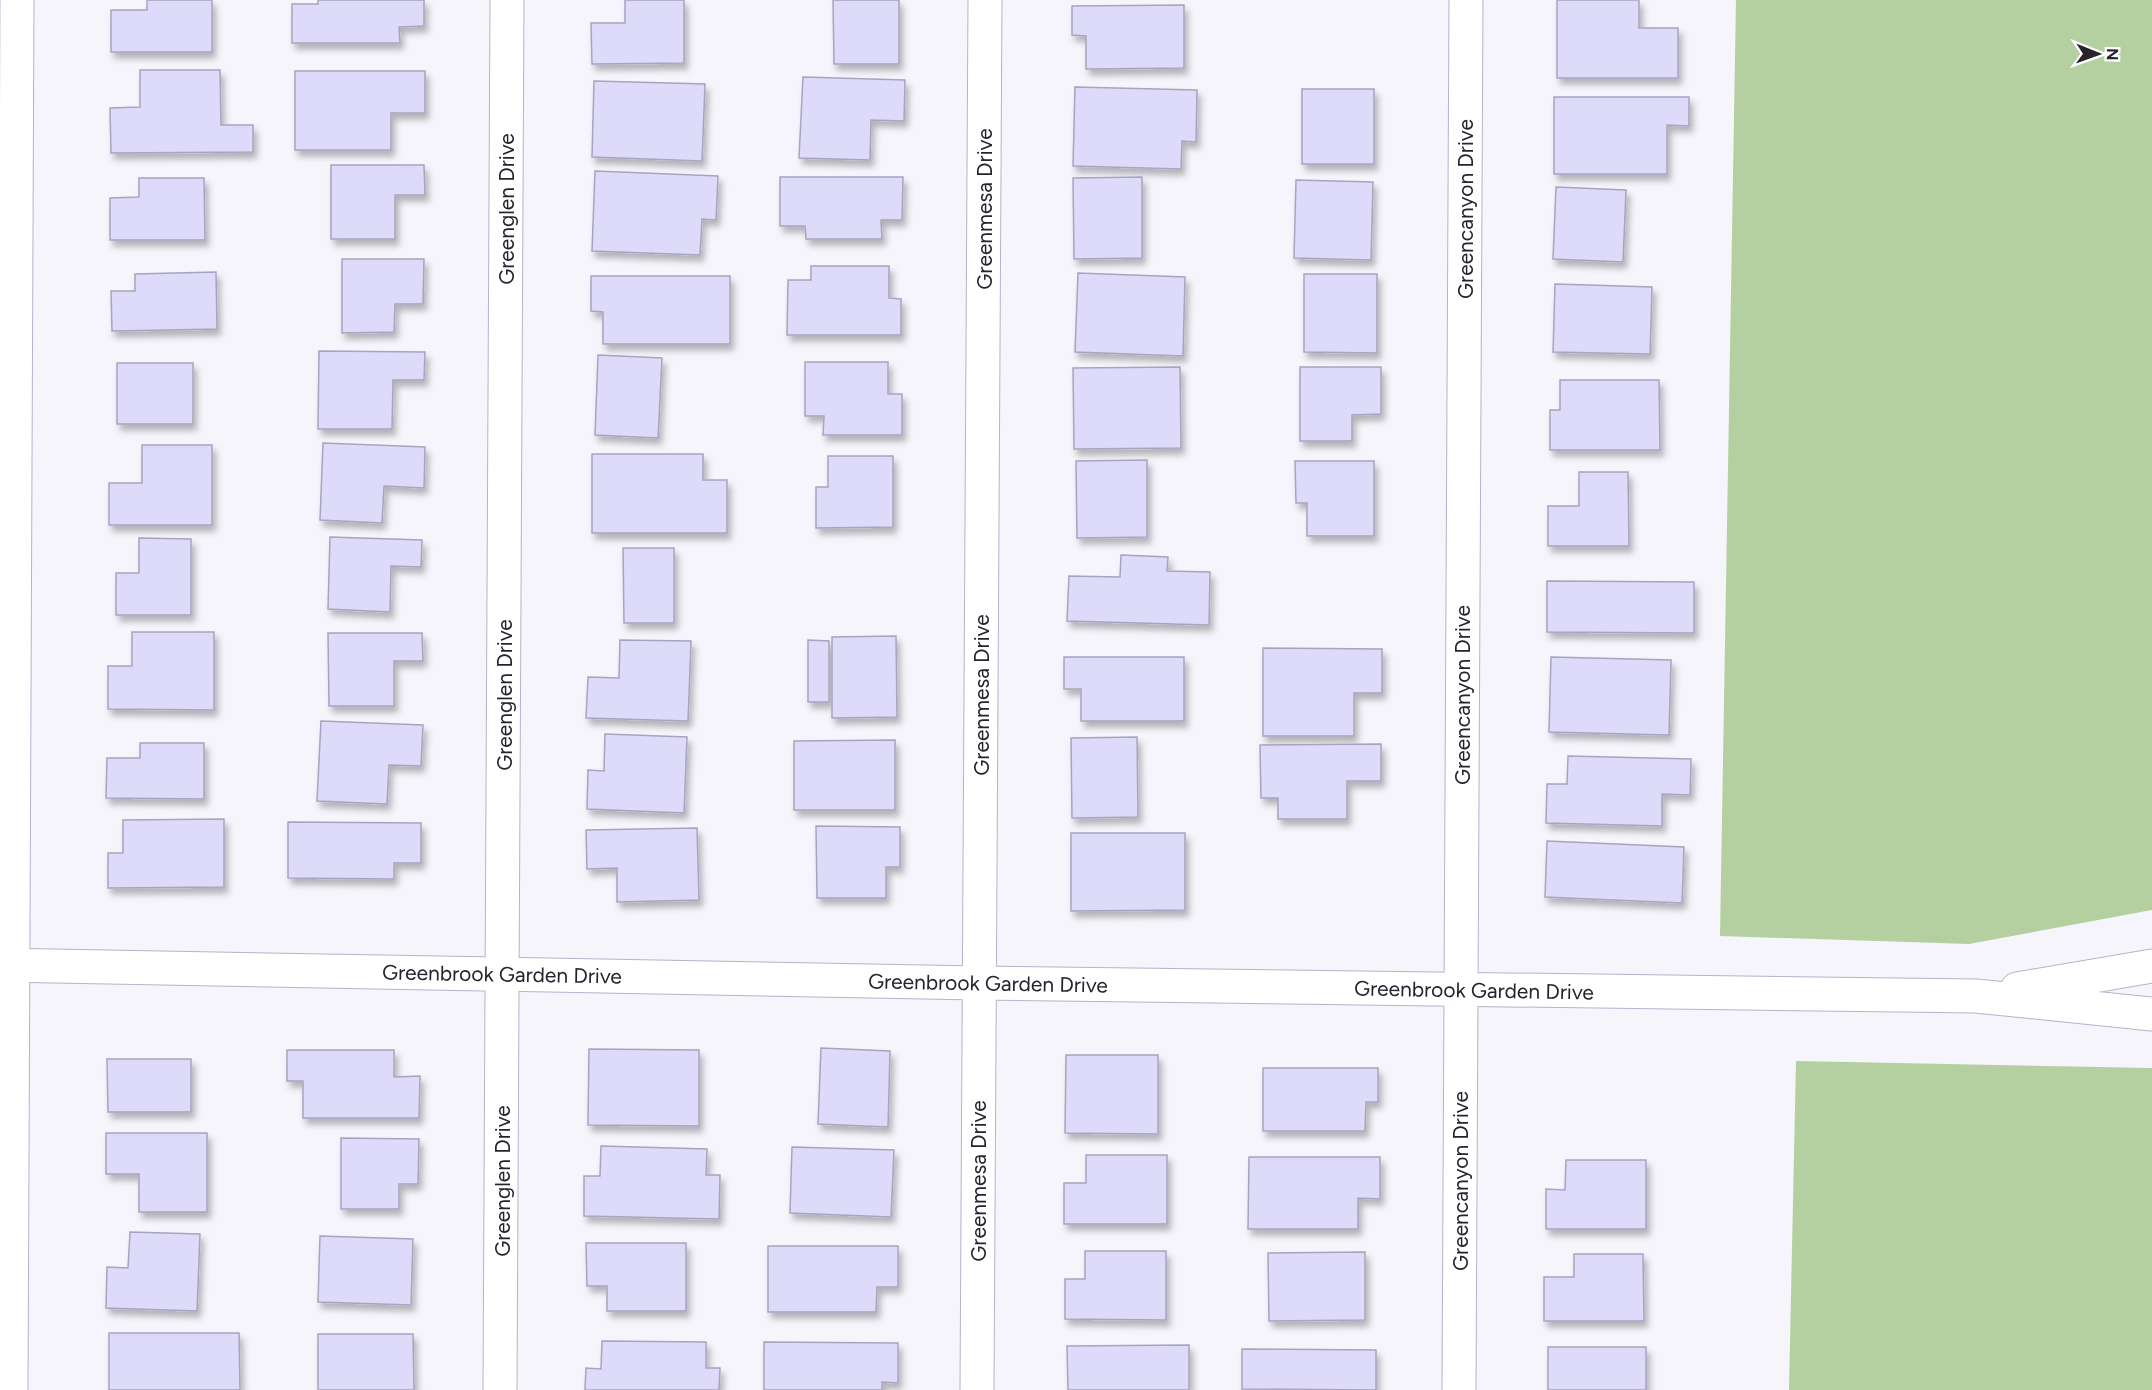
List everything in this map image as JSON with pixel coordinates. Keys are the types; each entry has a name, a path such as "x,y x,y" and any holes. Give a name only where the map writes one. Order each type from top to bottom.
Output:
{"street":[{"path":"11,1390 6,965 17,0"},
{"name":"Greenglen Drive","path":"500,1390 507,0"},
{"name":"Greenmesa Drive","path":"977,1390 985,0"},
{"name":"Greencanyon Drive","path":"1459,1390 1466,0"},
{"name":"Greenbrook Garden Drive","path":"6,965 979,983 1976,996 2152,1014"},
{"name":"Greenbrook Garden Drive","path":"1976,996 2152,966"}],"green space":[{"path":"1736,0 2152,0 2152,910 1969,944 1720,936"},
{"path":"1796,1061 2152,1068 2152,1390 1789,1390"}],"building":[{"path":"147,0 212,0 212,52 111,52 111,10 147,10"},
{"path":"318,0 424,0 424,26 399,27 400,43 292,43 292,4 318,4"},
{"path":"625,0 684,0 684,63 592,64 591,23 625,23"},
{"path":"833,0 899,0 899,64 834,64"},
{"path":"1557,0 1639,0 1639,28 1678,28 1678,78 1557,78"},
{"path":"1184,5 1184,68 1086,69 1086,36 1072,35 1072,6"},
{"path":"140,70 220,70 221,125 253,125 253,152 111,153 110,108 140,107"},
{"path":"295,71 425,71 425,113 391,113 391,150 295,150"},
{"path":"803,77 905,80 904,121 871,120 870,160 799,158"},
{"path":"594,81 705,84 702,161 592,157"},
{"path":"1075,87 1197,90 1196,142 1182,141 1181,169 1073,166"},
{"path":"1302,89 1374,89 1374,164 1302,164"},
{"path":"1554,97 1689,97 1689,126 1667,125 1667,174 1554,174"},
{"path":"331,165 424,165 425,195 395,195 395,239 331,239"},
{"path":"595,171 718,176 716,220 702,219 700,255 592,251"},
{"path":"780,177 903,177 902,220 881,220 882,239 806,239 805,226 780,226"},
{"path":"1142,177 1142,258 1074,259 1073,178"},
{"path":"139,178 204,178 205,240 110,240 110,198 139,197"},
{"path":"1296,180 1373,182 1371,260 1294,258"},
{"path":"1556,187 1626,190 1623,262 1553,259"},
{"path":"342,259 424,259 423,304 395,304 394,332 342,333"},
{"path":"811,266 889,266 889,298 901,299 901,335 787,335 788,280 811,280"},
{"path":"216,272 217,329 112,331 111,291 135,291 135,274"},
{"path":"1078,273 1185,277 1183,356 1075,352"},
{"path":"1304,274 1377,274 1377,353 1304,352"},
{"path":"591,276 730,276 730,344 603,344 603,312 591,311"},
{"path":"1555,284 1652,287 1650,354 1553,352"},
{"path":"319,351 425,352 424,380 393,380 392,429 318,429"},
{"path":"598,355 662,358 658,438 595,435"},
{"path":"805,362 888,362 888,394 902,394 902,435 823,435 824,416 805,416"},
{"path":"117,363 193,363 193,424 117,424"},
{"path":"1180,367 1181,448 1074,449 1073,368"},
{"path":"1300,367 1381,367 1381,414 1352,415 1352,441 1300,441"},
{"path":"1560,380 1659,380 1660,450 1550,450 1550,410 1560,410"},
{"path":"323,443 425,447 424,488 384,486 382,523 320,520"},
{"path":"142,445 212,445 212,525 109,525 109,483 142,483"},
{"path":"592,454 703,454 703,480 727,480 727,533 592,533"},
{"path":"828,456 893,456 893,527 816,528 816,487 828,487"},
{"path":"1147,460 1147,537 1077,538 1076,461"},
{"path":"1295,461 1374,461 1374,536 1307,536 1307,503 1296,503"},
{"path":"1579,472 1628,472 1629,546 1548,546 1548,506 1579,506"},
{"path":"330,537 422,540 421,567 391,566 390,612 328,609"},
{"path":"139,538 191,539 191,615 116,615 116,573 139,573"},
{"path":"623,548 674,548 674,623 624,623"},
{"path":"1121,555 1168,557 1167,571 1210,572 1209,625 1067,621 1069,576 1120,577"},
{"path":"1547,581 1694,582 1694,633 1547,632"},
{"path":"132,632 214,632 214,710 108,709 108,666 132,666"},
{"path":"328,633 422,633 423,661 394,661 394,706 329,706"},
{"path":"896,636 897,717 832,718 832,637"},
{"path":"620,640 691,641 688,721 586,718 588,677 619,678"},
{"path":"808,640 829,641 829,702 808,702"},
{"path":"1263,648 1382,649 1382,693 1354,693 1354,736 1263,736"},
{"path":"1064,657 1184,657 1184,721 1081,721 1081,689 1064,689"},
{"path":"1551,657 1671,660 1669,735 1549,732"},
{"path":"321,721 423,725 421,766 389,765 387,804 317,801"},
{"path":"605,734 687,737 684,813 587,809 588,770 604,771"},
{"path":"1137,737 1138,817 1072,818 1071,738"},
{"path":"895,740 895,810 794,810 794,741"},
{"path":"140,743 204,743 204,799 106,798 107,758 140,758"},
{"path":"1381,744 1381,781 1347,781 1347,819 1278,819 1278,798 1261,798 1260,745"},
{"path":"1568,756 1691,759 1690,795 1662,794 1662,826 1546,823 1547,784 1567,784"},
{"path":"224,819 224,887 108,888 108,853 123,853 123,820"},
{"path":"288,822 421,823 421,863 394,863 394,879 288,878"},
{"path":"816,826 900,827 900,867 886,867 886,898 817,898"},
{"path":"697,828 699,900 617,902 617,868 587,869 586,830"},
{"path":"1071,833 1185,833 1185,910 1071,911"},
{"path":"1547,841 1684,847 1682,903 1545,897"},
{"path":"821,1048 890,1051 888,1127 818,1124"},
{"path":"589,1049 699,1050 699,1126 588,1125"},
{"path":"287,1050 394,1050 394,1077 420,1076 419,1118 303,1118 303,1081 287,1081"},
{"path":"1066,1055 1158,1055 1158,1134 1065,1133"},
{"path":"107,1059 191,1059 191,1112 108,1112"},
{"path":"1263,1068 1378,1068 1378,1102 1366,1102 1365,1131 1263,1131"},
{"path":"106,1133 207,1133 207,1212 139,1212 139,1174 106,1174"},
{"path":"341,1138 419,1139 418,1184 399,1184 399,1209 341,1209"},
{"path":"601,1146 707,1149 706,1175 720,1175 719,1219 584,1216 584,1176 600,1176"},
{"path":"792,1147 894,1150 891,1217 790,1213"},
{"path":"1086,1155 1167,1155 1167,1224 1064,1224 1064,1183 1086,1183"},
{"path":"1249,1157 1380,1157 1380,1199 1358,1198 1358,1229 1248,1229"},
{"path":"1566,1160 1646,1160 1646,1229 1546,1229 1546,1189 1565,1190"},
{"path":"130,1232 200,1234 197,1311 106,1308 107,1267 128,1268"},
{"path":"320,1236 413,1239 411,1305 318,1302"},
{"path":"586,1243 686,1243 686,1311 607,1311 607,1286 587,1286"},
{"path":"768,1246 898,1246 898,1287 877,1287 876,1312 768,1312"},
{"path":"1085,1251 1166,1251 1166,1320 1065,1319 1065,1279 1085,1279"},
{"path":"1365,1252 1365,1320 1269,1321 1268,1253"},
{"path":"1574,1254 1643,1254 1644,1321 1544,1321 1544,1277 1574,1277"},
{"path":"109,1333 239,1333 240,1390 109,1390"},
{"path":"318,1334 413,1334 414,1390 318,1390"},
{"path":"602,1341 706,1342 706,1368 720,1368 719,1390 585,1390 586,1368 601,1369"},
{"path":"764,1342 898,1343 898,1383 882,1382 882,1390 764,1390"},
{"path":"1189,1345 1189,1390 1068,1390 1067,1346"},
{"path":"1548,1347 1646,1347 1646,1390 1548,1390"},
{"path":"1242,1349 1376,1350 1376,1390 1242,1389"}]}
